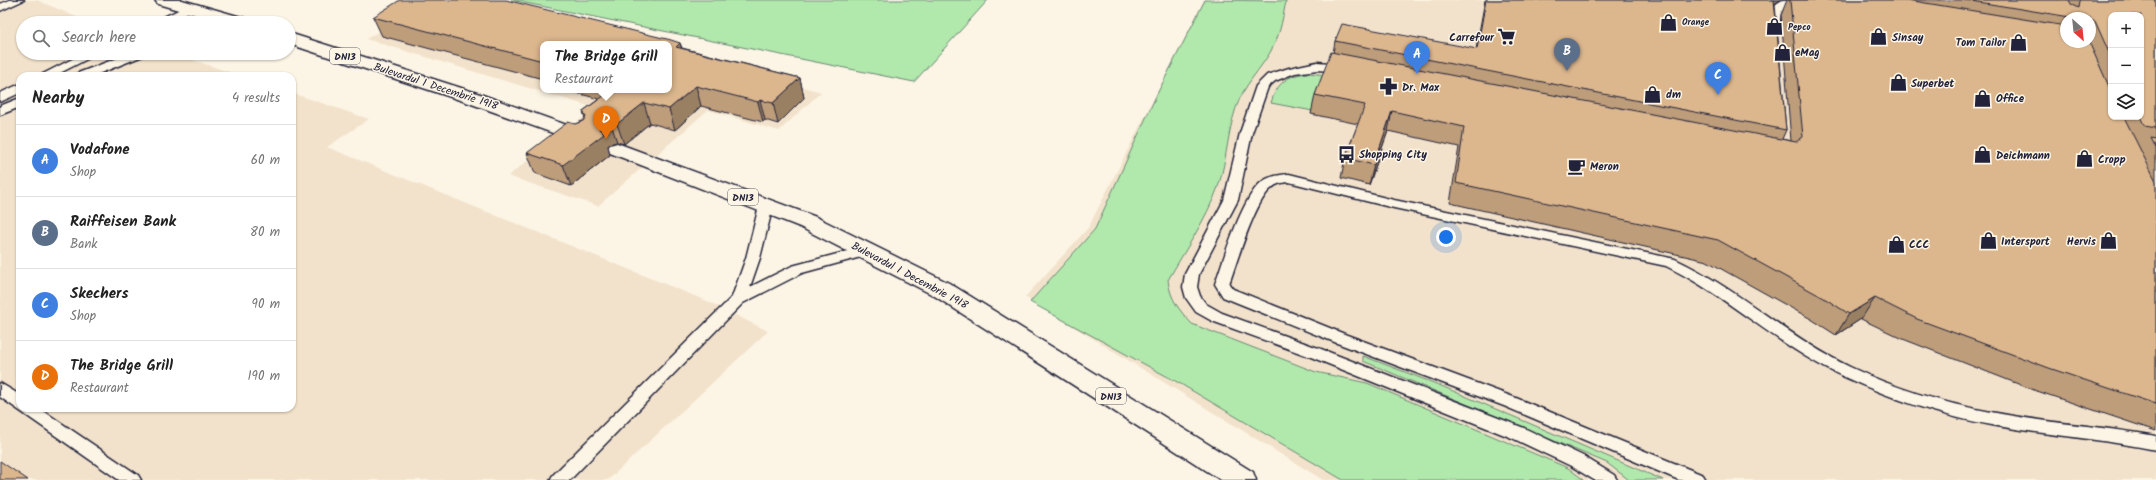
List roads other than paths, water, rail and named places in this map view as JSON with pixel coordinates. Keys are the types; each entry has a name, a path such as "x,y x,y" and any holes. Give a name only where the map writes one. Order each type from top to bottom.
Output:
{"main road":[{"path":"164,0 217,16"},
{"name":"Bulevardul 1 Decembrie 1918","path":"296,40 473,98 582,137"},
{"name":"Bulevardul 1 Decembrie 1918","path":"617,149 808,222 941,289 1243,480"}],"lane":[{"path":"0,8 19,0"},
{"path":"1776,43 1773,14 1777,8 1789,1 1802,0"},
{"path":"172,16 189,8"},
{"path":"53,72 78,60"},
{"path":"92,72 123,60"},
{"path":"1357,70 1333,66 1304,68 1271,78 1262,86 1246,133 1231,200 1192,274 1190,287 1192,298 1201,308 1217,318 1316,353 1518,433 1577,461 1608,480"},
{"path":"0,98 16,90"},
{"path":"0,111 16,104"},
{"path":"1697,480 1510,402 1342,339 1228,293 1222,284 1243,226 1258,195 1266,185 1277,180 1297,179 1388,202 1670,262 1699,276 1810,352 1845,371 1887,388 1948,409 1992,420 2116,435 2156,443"},
{"path":"738,299 753,258 766,206"},
{"path":"559,480 738,299 797,269 867,251"},
{"path":"0,389 16,400"},
{"path":"34,412 132,480"}],"place":[{"name":"Orange","path":"1669,22"},
{"name":"Pepco","path":"1775,27"},
{"name":"Carrefour","path":"1507,37"},
{"name":"Sinsay","path":"1879,37"},
{"name":"Tom Tailor","path":"2019,42"},
{"name":"eMag","path":"1782,52"},
{"name":"Raiffeisen Bank","path":"1567,71"},
{"name":"Vodafone","path":"1417,74"},
{"name":"Superbet","path":"1898,83"},
{"name":"Dr. Max","path":"1389,87"},
{"name":"dm","path":"1653,94"},
{"name":"Skechers","path":"1718,95"},
{"name":"Office","path":"1983,98"},
{"name":"The Bridge Grill","path":"606,139"},
{"name":"Shopping City","path":"1346,154"},
{"name":"Deichmann","path":"1983,155"},
{"name":"Cropp","path":"2085,159"},
{"name":"Meron","path":"1577,166"},
{"name":"Intersport","path":"1988,241"},
{"name":"Hervis","path":"2109,241"},
{"name":"CCC","path":"1896,244"}]}
